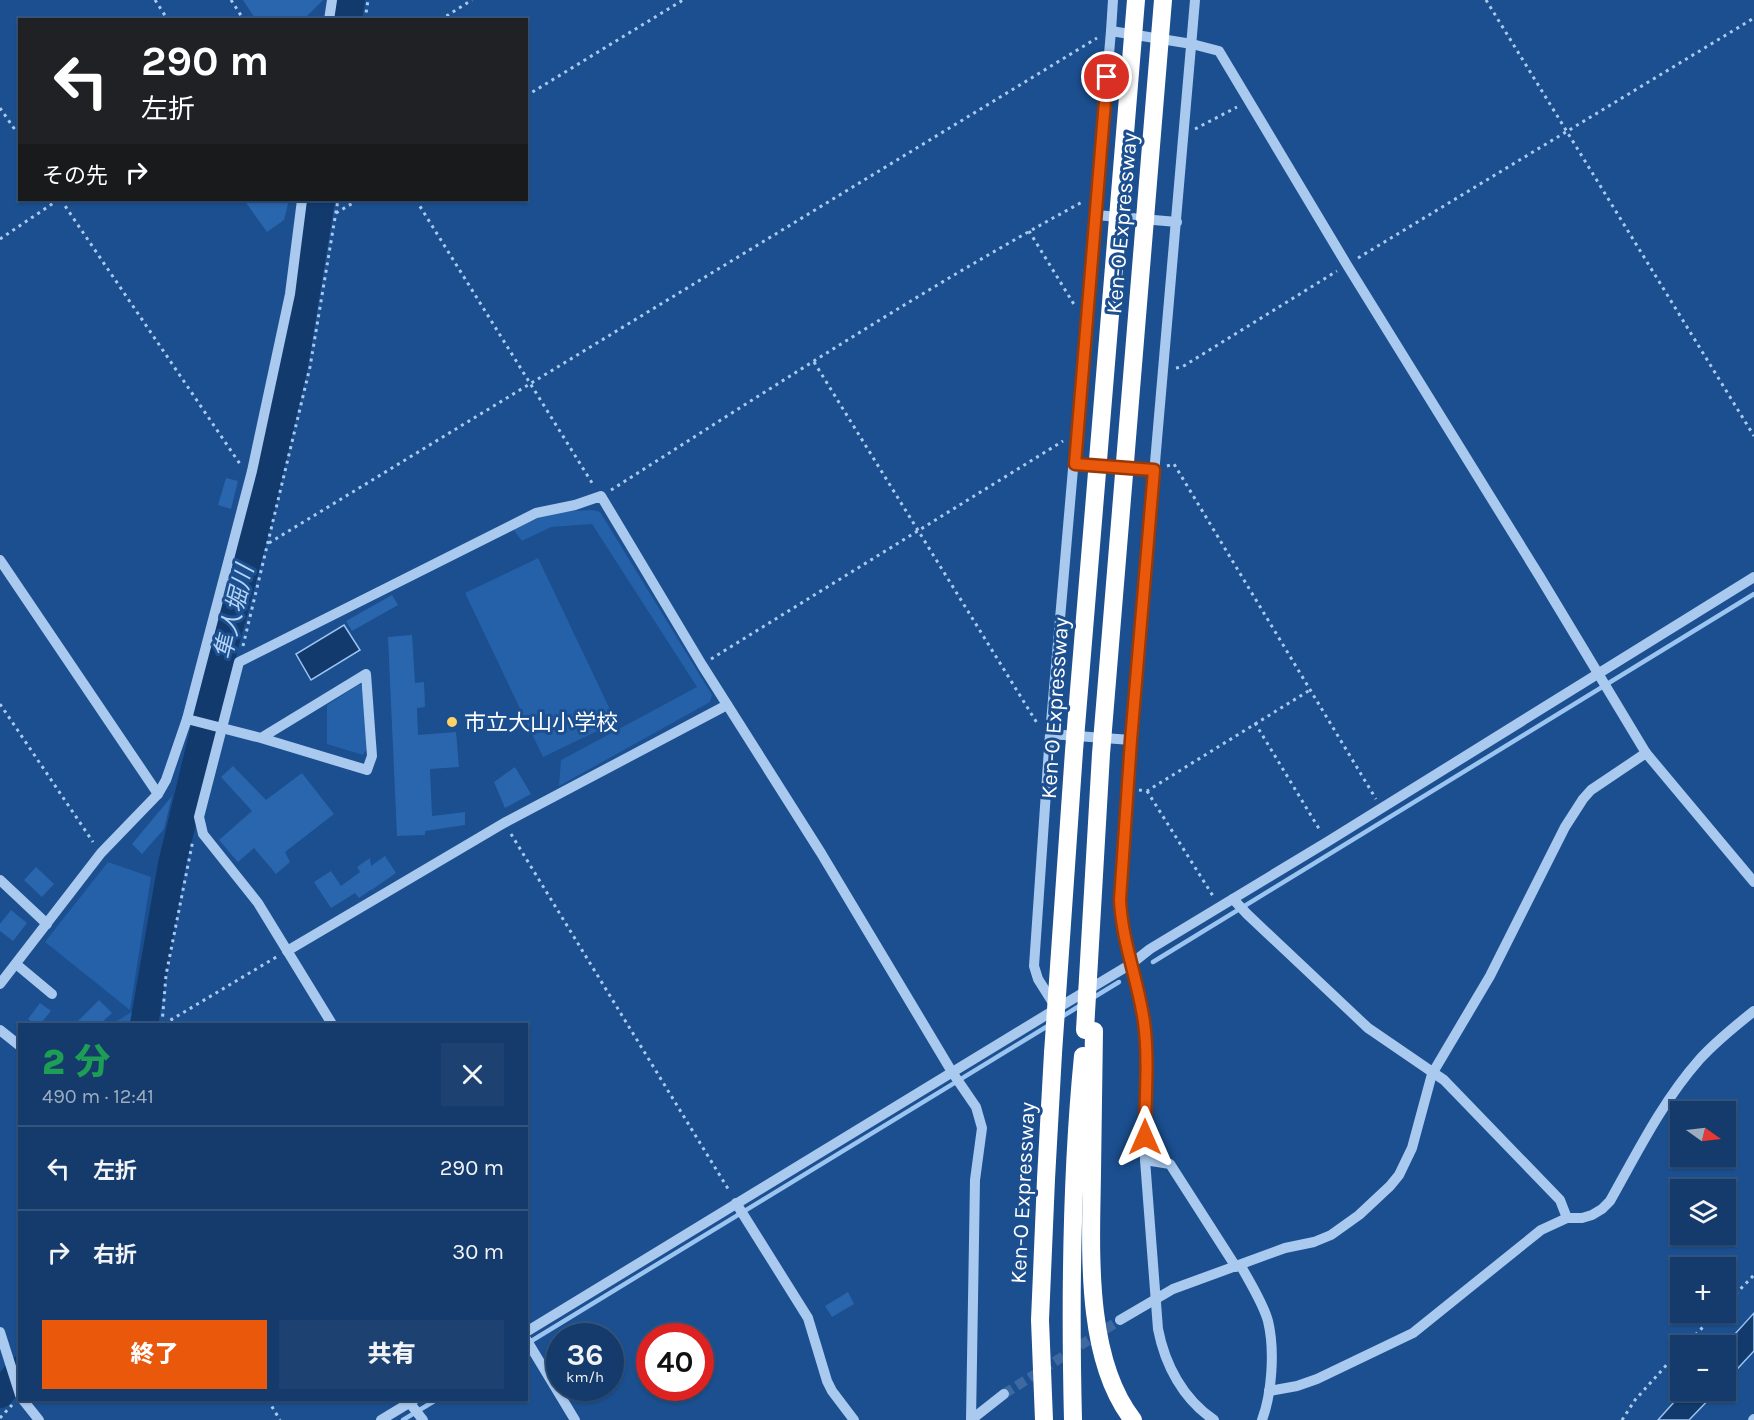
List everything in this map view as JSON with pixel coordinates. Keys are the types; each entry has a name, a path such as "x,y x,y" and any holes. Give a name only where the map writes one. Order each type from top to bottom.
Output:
{"highway":[{"name":"Ken-O Expressway","path":"1044,1420 1040,1320 1053,1053 1074,751 1136,0"},
{"name":"Ken-O Expressway","path":"1073,1420 1071,1320 1075,1136 1090,1031 1097,824 1163,0"},
{"path":"1090,1031 1091,1250 1095,1302 1104,1360 1119,1398 1133,1420"}],"street":[{"path":"329,18 332,0"},
{"path":"1056,1009 1038,979 1034,966 1050,734 1075,464 1113,0"},
{"path":"1195,0 1131,740 1120,900 1121,920 1145,1025 1145,1160 1155,1299 1161,1341 1169,1365 1190,1400 1214,1420"},
{"path":"1111,31 1192,44 1219,51 1347,265 1646,753 1754,882"},
{"path":"0,984 101,853 158,794 191,720 252,471 290,294 302,201"},
{"path":"1096,215 1177,222"},
{"path":"1075,464 1154,470"},
{"path":"331,1023 258,903 203,834 199,817 239,662 536,513 575,505 601,496 952,1072 976,1107 982,1128 975,1180 971,1420"},
{"path":"0,560 158,794"},
{"path":"528,1331 1131,964 1150,949 1754,577"},
{"path":"191,720 261,738 367,770 372,756 366,674 261,738"},
{"path":"287,951 504,823 727,705"},
{"path":"1050,734 1131,740"},
{"path":"1120,1320 1173,1289 1285,1248 1314,1242 1331,1235 1359,1215 1390,1186 1399,1175 1412,1148 1432,1074 1490,976 1565,827 1583,798 1602,781 1646,753"},
{"path":"0,880 47,924"},
{"path":"1233,899 1368,1028 1432,1074 1444,1080 1560,1200 1567,1218"},
{"path":"16,964 52,994"},
{"path":"1269,1391 1297,1386 1317,1379 1413,1333 1541,1230 1567,1218 1582,1218 1602,1209 1613,1196 1652,1126 1699,1059 1754,1011"},
{"path":"0,1030 18,1044"},
{"path":"1145,1160 1170,1164 1238,1267 1267,1320 1270,1343 1269,1391 1262,1420"},
{"path":"736,1203 807,1318 827,1381 854,1420"},
{"path":"0,1332 18,1399"},
{"path":"528,1342 575,1420"},
{"path":"971,1420 1004,1394"},
{"path":"20,1401 39,1420"},
{"path":"381,1420 412,1401 423,1420"}],"path":[{"path":"155,0 167,18"},
{"path":"231,0 243,18"},
{"path":"365,18 368,0"},
{"path":"443,18 472,0"},
{"path":"528,95 683,0"},
{"path":"1486,0 1754,436"},
{"path":"1163,370 1182,367 1754,18"},
{"path":"269,543 1082,46 1111,31"},
{"path":"1185,130 1200,128 1249,100"},
{"path":"0,108 18,134"},
{"path":"417,201 601,496 814,362 1029,231 1097,193"},
{"path":"0,239 58,201"},
{"path":"61,201 243,469 252,471"},
{"path":"239,662 310,367 338,201"},
{"path":"336,213 356,201"},
{"path":"1029,231 1086,320"},
{"path":"814,362 1041,730 1050,734"},
{"path":"702,664 1077,432"},
{"path":"1154,470 1174,464 1381,808"},
{"path":"1128,789 1147,791 1310,690"},
{"path":"0,704 101,853"},
{"path":"1255,723 1327,842"},
{"path":"1147,791 1220,907"},
{"path":"163,1023 166,975 189,856 199,817"},
{"path":"504,823 736,1203"},
{"path":"165,1023 287,951"},
{"path":"1736,1294 1754,1275"},
{"path":"1695,1335 1707,1323"},
{"path":"1622,1420 1635,1400 1670,1361"},
{"path":"0,1418 18,1399"},
{"path":"269,1401 280,1420"}],"shaded area":[{"path":"340,0 347,0 344,18 336,18"},
{"path":"355,0 365,0 362,18 352,18"},
{"path":"309,201 317,201 296,330 269,458 204,713 197,711 256,486 288,333"},
{"path":"322,201 333,201 316,315 300,399 268,535 221,716 211,714 254,555 295,371"},
{"path":"593,510 600,512 712,695 710,702 559,786 561,760 697,687 592,524 551,527 522,541 513,529 551,512"},
{"path":"538,558 616,722 543,757 465,593"},
{"path":"344,625 360,650 311,680 296,654"},
{"path":"360,684 364,690 368,747 363,755 327,744 327,705"},
{"path":"206,731 211,732 214,738 182,881 157,1023 150,1023 174,878"},
{"path":"108,862 151,877 130,1010 45,942"},
{"path":"135,1010 140,1015 139,1023 114,1023"},
{"path":"1754,1313 1754,1351 1736,1370 1736,1335 1734,1335"},
{"path":"1675,1401 1707,1401 1689,1420 1658,1420"}],"building":[{"path":"243,0 323,0 305,18 255,18"},
{"path":"245,201 289,201 284,220 267,232"},
{"path":"226,478 238,481 231,509 218,505"},
{"path":"392,595 398,605 352,631 346,621"},
{"path":"412,635 415,683 424,682 425,707 417,708 418,735 456,732 459,767 430,769 432,816 465,812 465,825 425,831 425,835 397,836 388,637"},
{"path":"233,766 266,800 302,773 334,814 285,852 290,862 276,874 254,848 238,862 219,840 252,811 221,777"},
{"path":"515,767 531,794 505,808 494,782"},
{"path":"172,796 164,829 142,854 132,844"},
{"path":"385,856 396,873 373,889 374,891 372,889 359,898 355,893 331,908 314,882 331,871 341,886 360,872 357,867 370,858 371,866"},
{"path":"36,867 54,884 42,897 24,880"},
{"path":"11,910 27,923 13,941 0,931 0,924"},
{"path":"99,1000 112,1013 101,1023 76,1023"},
{"path":"40,1003 51,1011 41,1023 34,1023 28,1019"},
{"path":"848,1292 854,1304 832,1317 825,1306"}],"waterway":[{"name":"隼人堀川","path":"348,18 351,0"},
{"name":"隼人堀川","path":"144,1023 172,864 225,644 259,517 294,366 321,201"},
{"path":"1153,962 1754,594"},
{"path":"1091,999 1119,982"},
{"path":"1060,1018 1081,1005"},
{"path":"528,1343 1051,1024"},
{"name":"隼人堀川","path":"0,1394 18,1372"},
{"path":"403,1420 434,1401"}],"tunnel":[{"path":"1004,1394 1120,1320"}],"place":[{"name":"市立大山小学校","path":"452,722"}],"route":[{"path":"1107,77 1075,464 1154,470 1120,900 1125,942 1142,1004 1145,1025 1145,1137"}]}
